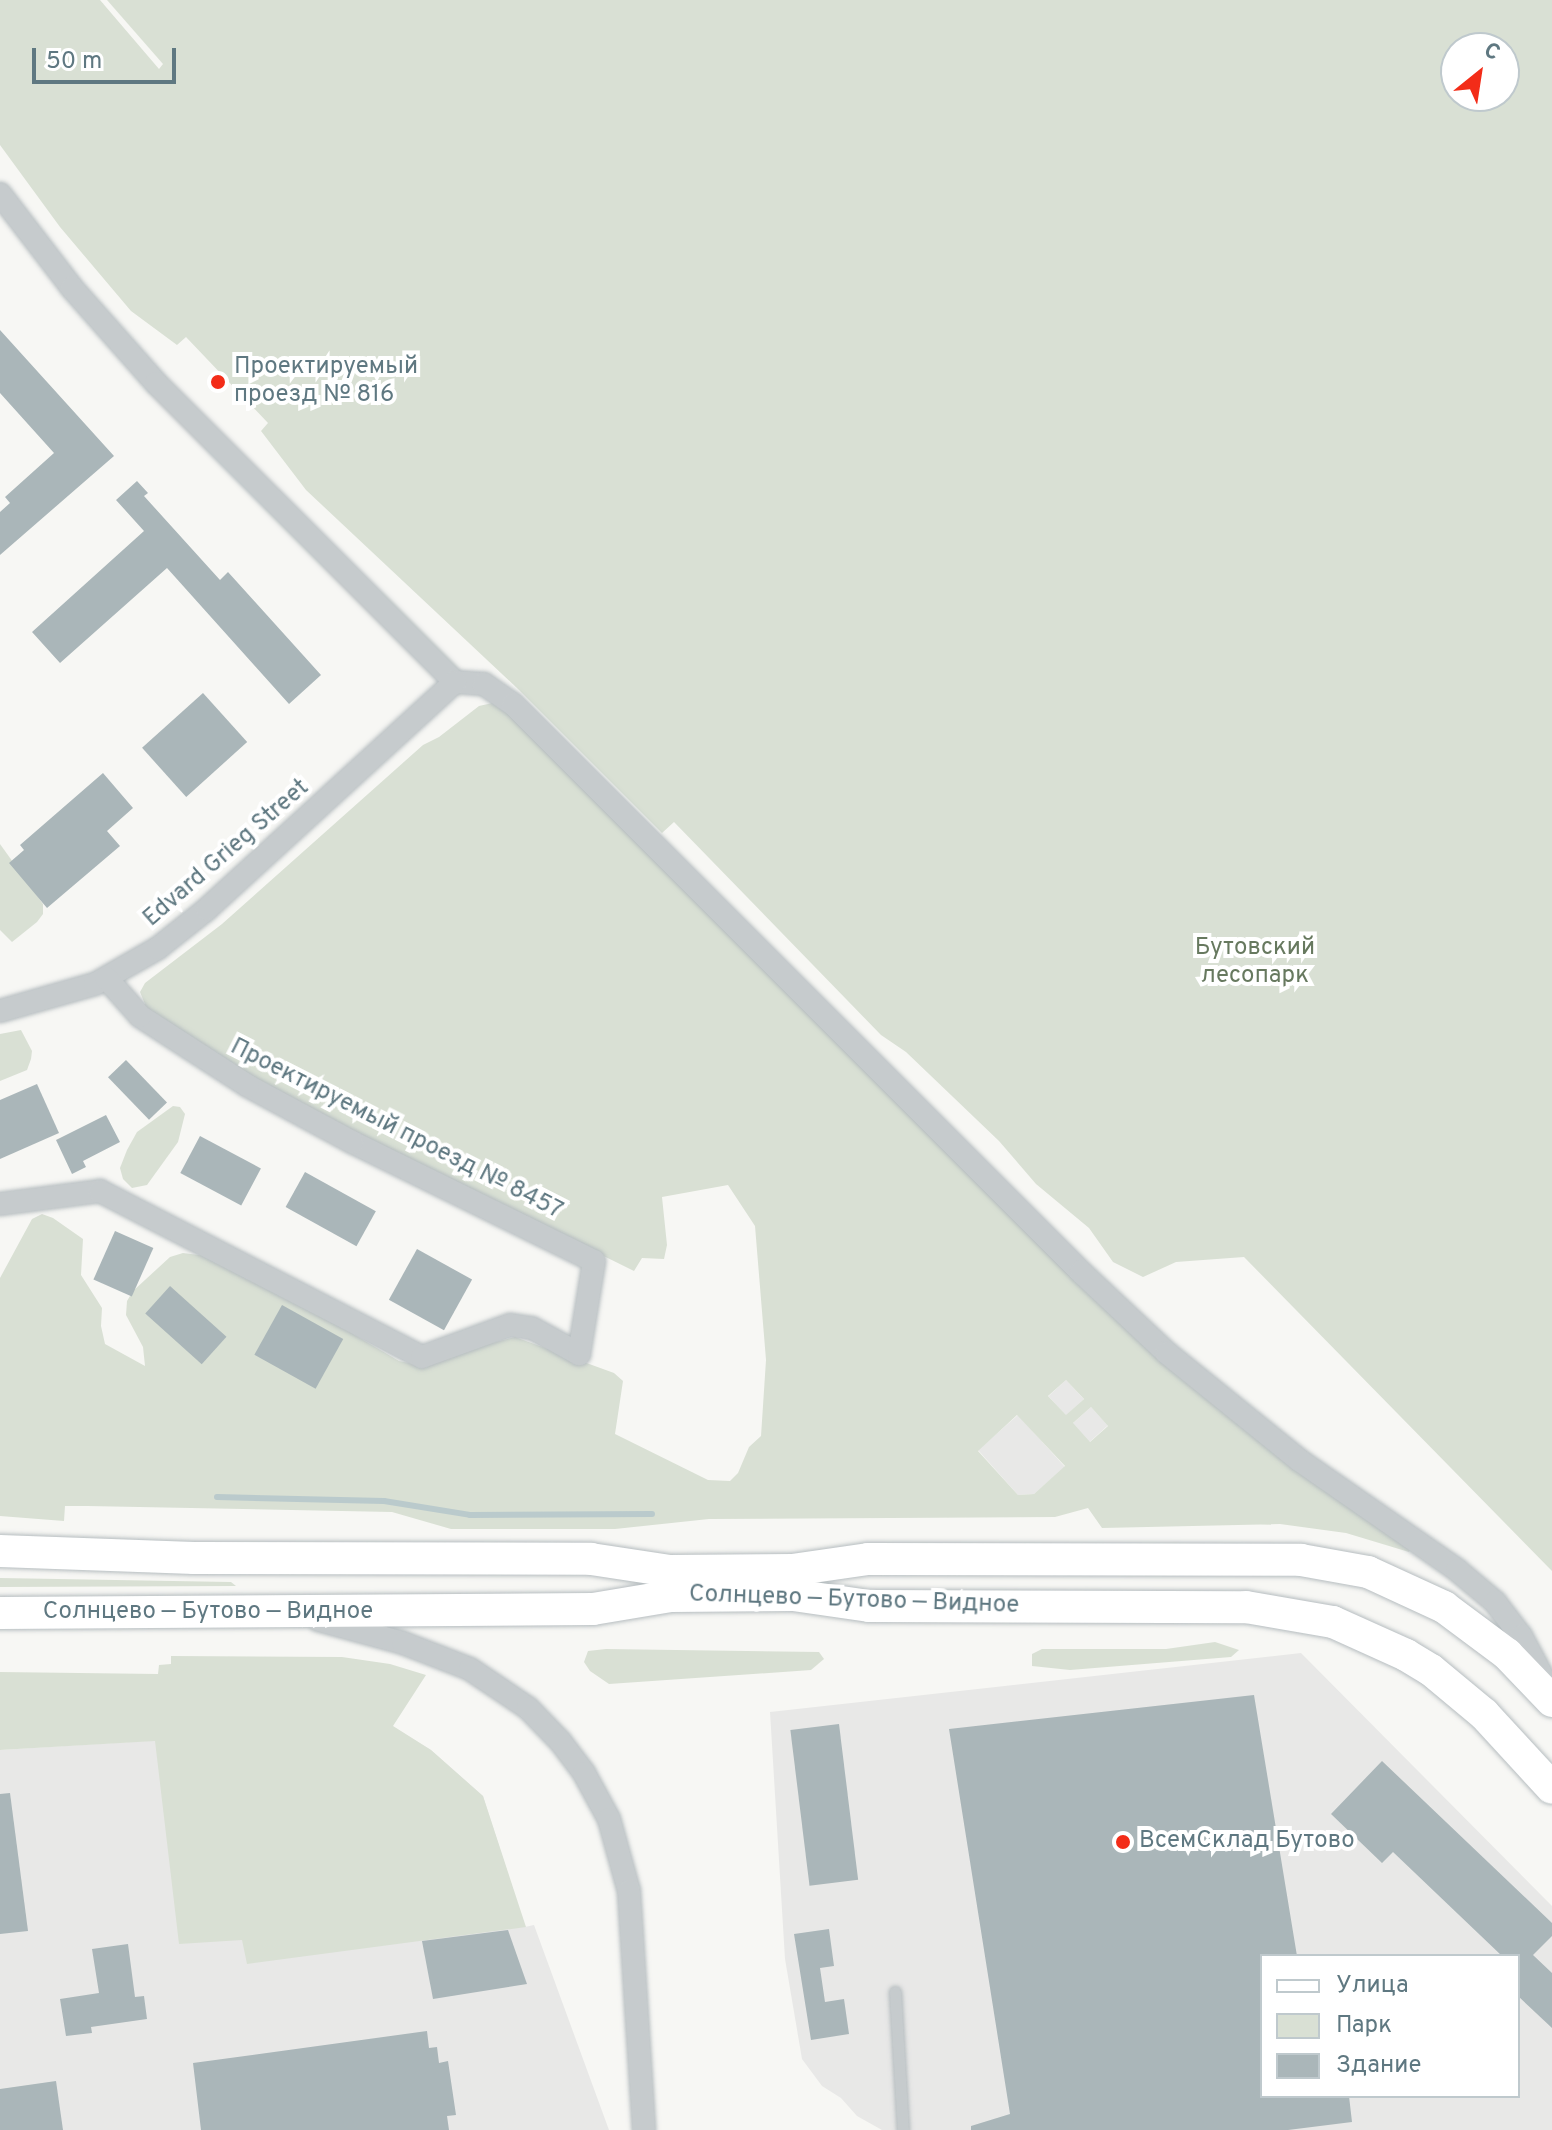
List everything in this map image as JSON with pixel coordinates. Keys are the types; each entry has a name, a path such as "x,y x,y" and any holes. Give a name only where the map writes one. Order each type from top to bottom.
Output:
{"main road":[{"name":"Солнцево — Бутово — Видное","path":"0,1551 194,1558 591,1559 670,1571 792,1570 868,1559 1301,1560 1368,1572 1444,1607 1507,1654 1552,1701"},
{"name":"Солнцево — Бутово — Видное","path":"0,1613 593,1609 671,1596 793,1595 869,1606 1220,1605 1277,1611 1360,1632 1431,1670 1494,1723 1552,1788"}],"street":[{"path":"0,194 72,288 156,383 455,682 484,684 513,704 1081,1272 1167,1353 1274,1441 1457,1570 1495,1602 1521,1636 1552,1694"},
{"name":"Edvard Grieg Street","path":"0,1011 66,994 107,979 152,953 198,917 455,682"},
{"name":"Проектируемый проезд № 8457","path":"0,1204 100,1191 422,1357 510,1325 532,1328 579,1354 594,1261 258,1091 140,1016 107,979"},
{"path":"288,1613 403,1643 470,1669 528,1708 560,1741 584,1773 609,1819 629,1891 644,2130"}],"lane":[{"path":"895,1992 903,2130"}],"shaded area":[{"path":"1066,1380 1084,1399 1066,1415 1048,1396"},
{"path":"1091,1407 1108,1426 1089,1442 1072,1424"},
{"path":"1018,1415 1065,1467 1034,1494 1018,1495 978,1450"},
{"path":"1301,1653 1552,1906 1552,2130 882,2130 857,2116 841,2098 822,2086 802,2059 785,1959 770,1712"},
{"path":"392,1726 431,1750 483,1796 525,1927 534,1925 609,2130 0,2130 0,1750"}],"green space":[{"name":"Бутовский лесопарк","path":"0,0 100,0 159,69 163,64 107,0 1552,0 1552,1571 1244,1257 1176,1262 1143,1277 1113,1262 1089,1228 1036,1184 999,1141 906,1052 881,1035 674,822 662,833 518,689 306,490 261,431 268,423 186,337 177,345 131,311 60,227 0,145"},
{"path":"497,702 1079,1280 1412,1547 1409,1552 1346,1533 1280,1524 1102,1528 1088,1508 1055,1517 709,1519 615,1529 451,1529 392,1512 65,1506 64,1521 0,1516 0,1278 32,1219 42,1214 83,1239 81,1275 102,1308 101,1326 105,1344 145,1366 143,1347 126,1315 127,1301 133,1291 170,1257 183,1253 206,1256 244,1270 399,1361 414,1364 515,1337 614,1373 623,1381 615,1434 708,1480 730,1481 738,1473 749,1447 761,1436 766,1360 755,1226 728,1185 662,1197 667,1245 664,1259 642,1258 634,1271 304,1108 142,1007 145,1004 140,992 145,983 222,924 423,745 439,737 479,706","holes":["1066,1380 1084,1399 1066,1415 1048,1396","1091,1407 1108,1426 1090,1442 1073,1423","1017,1415 1065,1466 1034,1494 1018,1495 978,1451"]},
{"path":"0,844 43,904 43,914 37,922 12,942 0,930"},
{"path":"21,1030 32,1051 27,1070 0,1081 0,1034"},
{"path":"173,1106 180,1107 185,1114 178,1142 147,1185 132,1188 123,1179 120,1168 127,1150 137,1132"},
{"path":"0,1578 231,1582 236,1586 0,1587"},
{"path":"1215,1642 1239,1650 1231,1657 1070,1670 1032,1666 1032,1654 1042,1649 1166,1649"},
{"path":"588,1651 819,1652 824,1659 811,1670 609,1684 590,1671 584,1662"},
{"path":"171,1656 342,1657 390,1664 426,1675 393,1726 431,1750 483,1796 526,1927 247,1964 242,1940 179,1944 155,1741 0,1750 0,1672 158,1674 159,1665 171,1664"}],"building":[{"path":"0,330 114,456 0,555 0,512 10,503 5,497 54,453 0,393"},
{"path":"137,481 148,493 144,496 220,580 228,572 321,675 289,704 167,568 60,663 32,632 144,531 116,500"},
{"path":"203,693 247,742 186,797 142,748"},
{"path":"103,773 133,808 107,831 120,846 47,908 9,863 24,850 20,845"},
{"path":"126,1060 167,1102 149,1120 108,1077"},
{"path":"37,1084 59,1133 0,1159 0,1100"},
{"path":"106,1115 120,1142 83,1161 86,1167 72,1174 56,1140"},
{"path":"200,1136 261,1168 241,1205 180,1173"},
{"path":"305,1172 376,1211 356,1246 286,1207"},
{"path":"115,1231 153,1248 132,1297 93,1279"},
{"path":"417,1249 472,1280 444,1330 389,1300"},
{"path":"170,1286 226,1337 202,1364 145,1313"},
{"path":"282,1305 343,1339 316,1389 254,1355"},
{"name":"ВсемСклад Бутово","path":"1254,1695 1297,1954 1260,1954 1260,2098 1349,2098 1352,2122 1288,2130 971,2130 971,2126 1010,2114 949,1729"},
{"path":"839,1724 858,1880 809,1886 790,1730"},
{"path":"1382,1761 1552,1923 1552,1936 1533,1955 1552,1973 1552,2028 1520,1998 1520,1954 1500,1954 1393,1852 1382,1863 1331,1814"},
{"path":"10,1793 28,1931 0,1934 0,1794"},
{"path":"829,1929 834,1966 820,1968 825,2002 844,1999 849,2034 811,2040 794,1934"},
{"path":"508,1930 527,1984 433,1999 422,1941"},
{"path":"128,1944 135,1997 144,1996 147,2019 91,2027 92,2033 66,2036 60,1999 99,1993 92,1949"},
{"path":"427,2031 429,2048 437,2047 439,2063 448,2061 456,2115 447,2116 449,2130 201,2130 193,2063"},
{"path":"56,2081 63,2130 0,2130 0,2089"}],"waterway":[{"path":"217,1497 384,1501 470,1515 652,1514"}],"place":[{"name":"Проектируемый проезд № 816","path":"218,382"},
{"name":"ВсемСклад Бутово","path":"1123,1842"}]}
